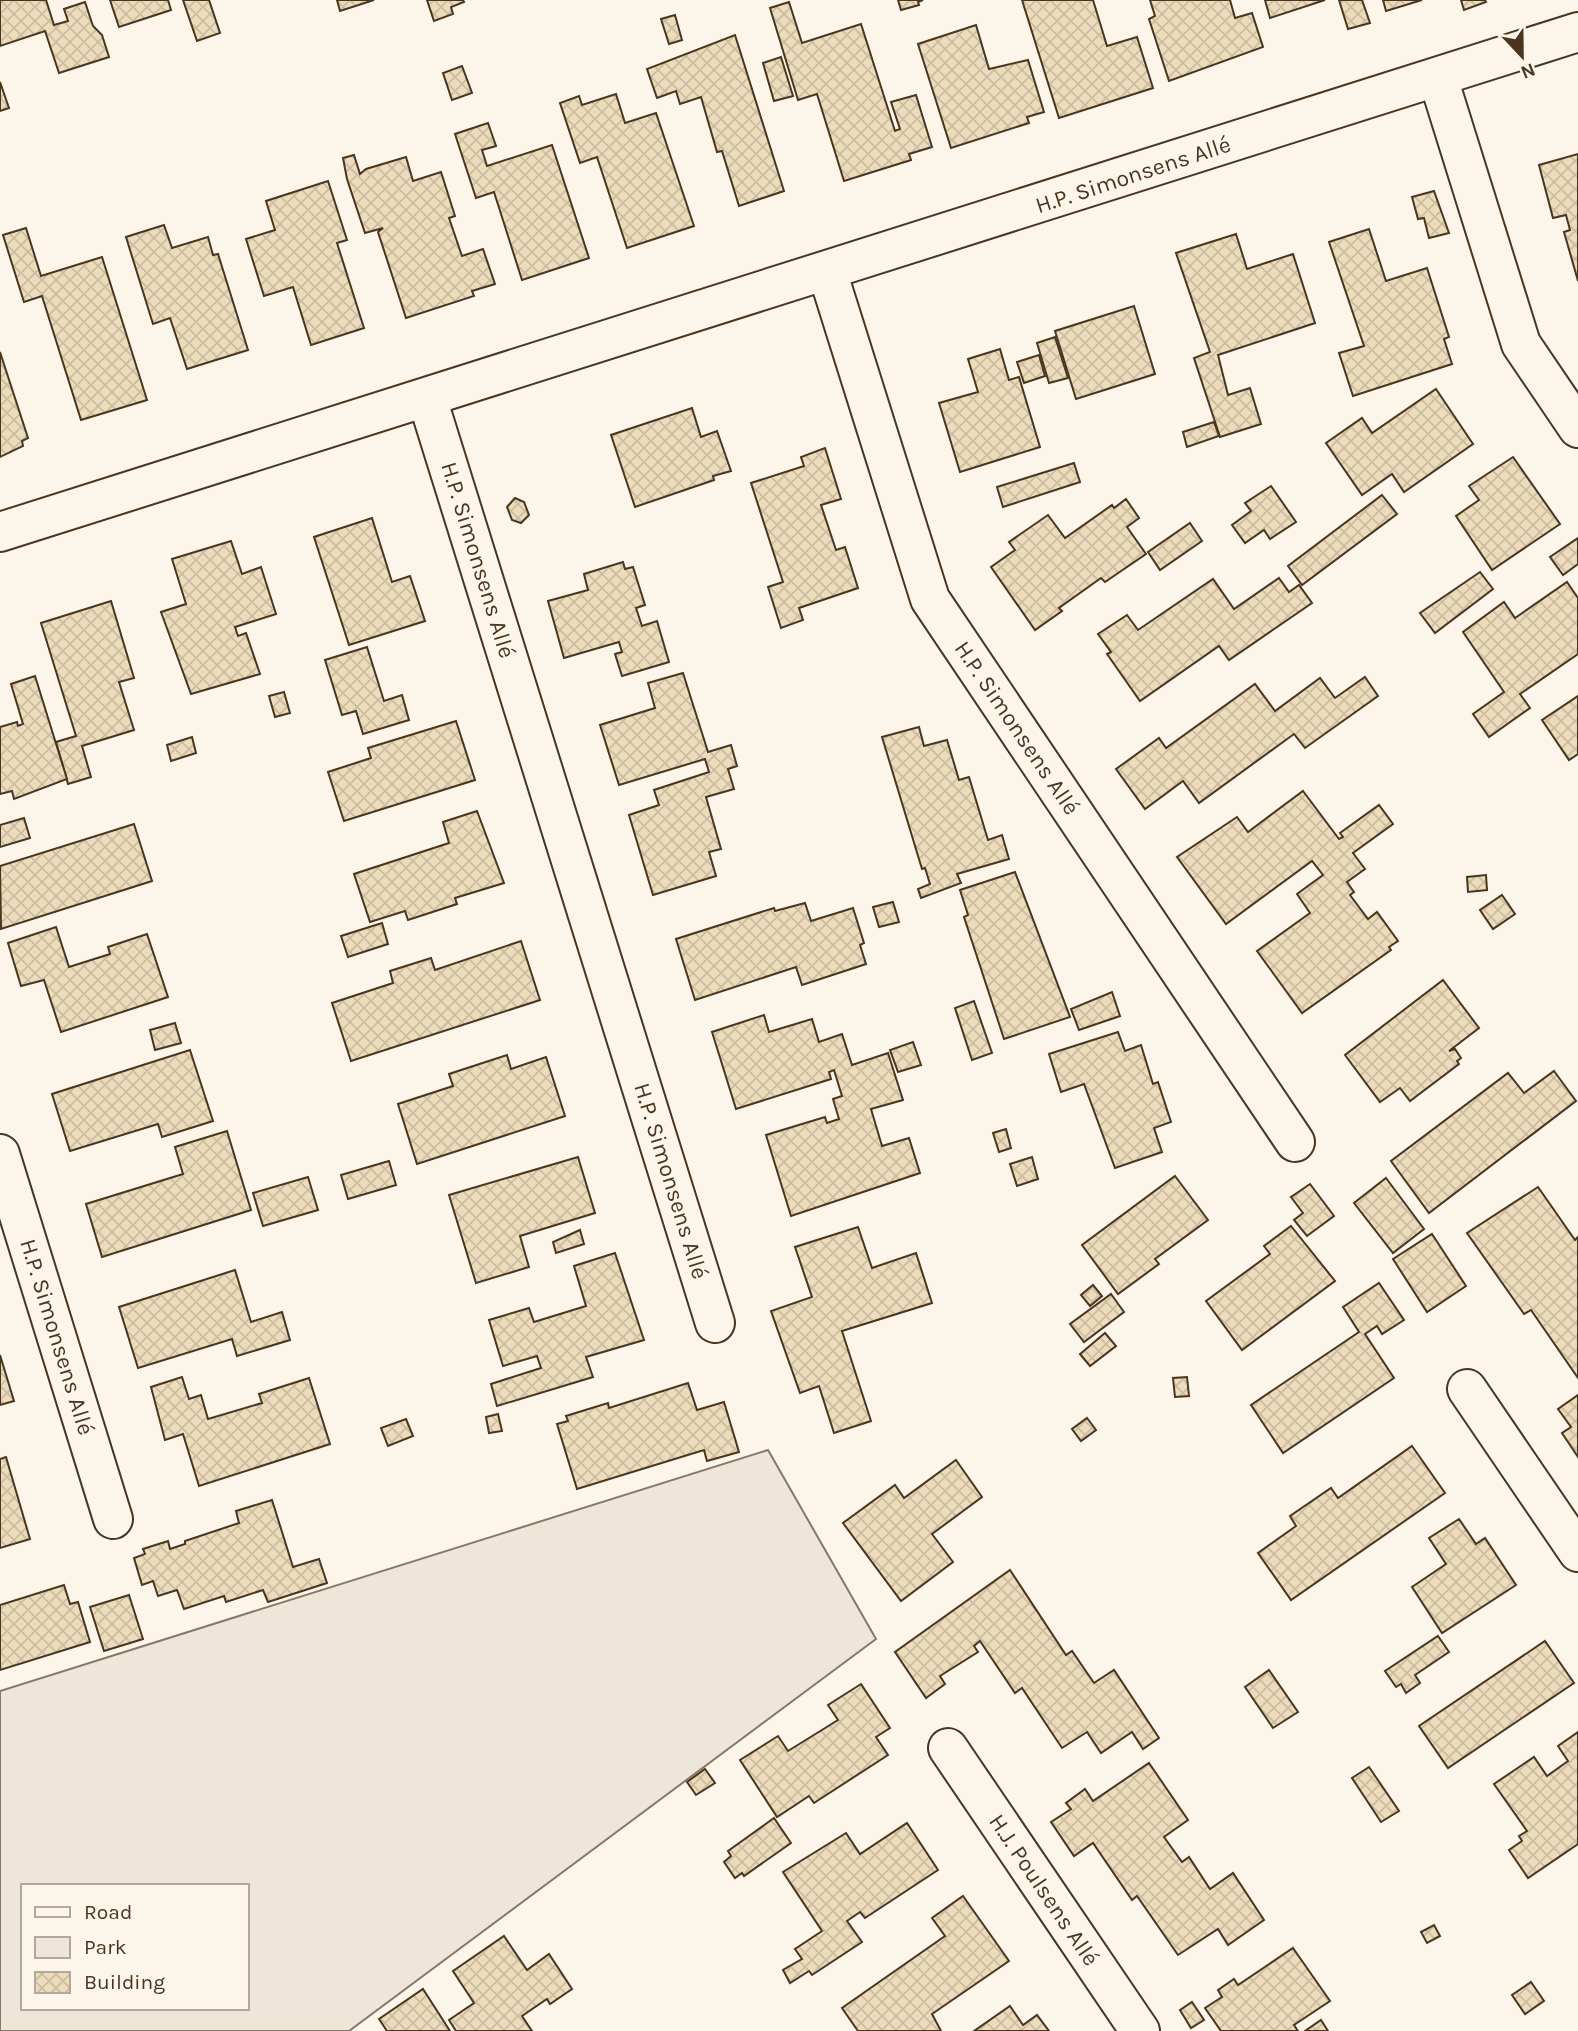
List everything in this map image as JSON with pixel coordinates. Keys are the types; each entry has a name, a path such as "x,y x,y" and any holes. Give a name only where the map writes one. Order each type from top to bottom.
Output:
{"street":[{"name":"H.P. Simonsens Allé","path":"0,532 1578,32"},
{"path":"1438,78 1521,344 1578,428"},
{"name":"H.P. Simonsens Allé","path":"827,271 930,599 1295,1142"},
{"name":"H.P. Simonsens Allé","path":"427,398 715,1323"},
{"name":"H.P. Simonsens Allé","path":"0,1154 113,1519"},
{"path":"1468,1389 1578,1552"},
{"name":"H.J. Poulsens Allé","path":"948,1748 1140,2031"}],"green space":[{"path":"768,1450 876,1639 349,2031 0,2031 0,1691"}],"building":[{"path":"0,0 46,0 54,25 68,21 64,9 85,2 93,26 102,35 109,57 59,73 45,31 0,46"},
{"path":"110,0 168,0 171,10 119,27"},
{"path":"183,0 209,0 220,33 197,41"},
{"path":"337,0 374,0 340,11"},
{"path":"427,0 464,2 451,7 453,14 434,21"},
{"path":"898,0 923,0 918,2 919,5 901,10"},
{"path":"1022,0 1093,0 1107,46 1137,37 1153,88 1059,118"},
{"path":"1150,0 1230,0 1235,18 1252,13 1263,47 1169,81 1149,19 1155,16"},
{"path":"1265,0 1325,0 1270,18"},
{"path":"1339,0 1362,0 1370,23 1348,29"},
{"path":"1383,0 1422,0 1386,11"},
{"path":"1461,0 1485,0 1486,2 1464,10"},
{"path":"789,2 802,43 861,24 895,131 900,129 891,102 916,95 932,147 909,154 911,160 844,181 817,94 798,100 770,8"},
{"path":"675,15 682,40 669,44 661,19"},
{"path":"976,25 989,69 1028,60 1044,112 1027,117 1029,123 951,148 918,44"},
{"path":"735,35 784,191 739,206 722,151 717,152 701,97 680,104 676,91 657,98 647,69"},
{"path":"781,57 793,96 774,101 763,63"},
{"path":"462,66 472,93 452,100 443,73"},
{"path":"0,82 9,108 0,111"},
{"path":"616,94 625,123 656,113 694,226 627,248 597,157 580,163 560,103 579,96 582,105"},
{"path":"488,123 496,146 482,150 487,166 552,145 589,258 522,280 494,192 476,198 455,134"},
{"path":"1578,154 1578,281 1564,232 1570,230 1566,215 1553,218 1539,165"},
{"path":"354,155 360,174 366,169 406,157 413,181 441,172 455,216 449,218 462,256 483,249 495,284 472,291 474,296 406,318 378,232 383,228 365,233 347,179 343,158"},
{"path":"328,181 347,240 337,243 364,328 311,345 293,287 264,296 246,239 275,230 266,201"},
{"path":"1434,191 1449,233 1429,238 1424,218 1418,219 1412,197"},
{"path":"164,225 172,248 208,237 213,255 218,254 248,350 187,369 170,318 153,324 126,237"},
{"path":"26,228 41,276 102,257 147,400 81,420 42,296 24,302 3,235"},
{"path":"1369,229 1386,281 1427,268 1449,337 1444,339 1452,364 1353,396 1339,353 1364,346 1329,242"},
{"path":"1236,234 1247,269 1293,254 1315,323 1218,355 1228,395 1250,388 1261,424 1220,437 1194,358 1210,352 1176,253"},
{"path":"1134,306 1155,374 1076,399 1055,331"},
{"path":"1055,337 1068,378 1049,383 1037,343"},
{"path":"1000,349 1009,380 1019,377 1040,447 960,472 939,403 978,392 968,359"},
{"path":"0,352 28,438 22,441 23,446 0,457"},
{"path":"1039,355 1045,376 1024,383 1017,362"},
{"path":"1436,389 1473,444 1404,492 1392,474 1362,495 1326,443 1362,418 1372,433"},
{"path":"692,408 701,437 717,431 731,471 713,476 714,480 635,507 611,435"},
{"path":"1214,422 1219,436 1187,447 1183,432"},
{"path":"825,448 841,499 821,505 836,550 845,547 858,588 799,608 803,620 781,628 768,587 783,582 751,483 804,466 801,457"},
{"path":"1513,457 1560,524 1492,570 1456,516 1479,500 1469,486"},
{"path":"1074,463 1080,482 1003,507 997,487"},
{"path":"1271,486 1296,522 1270,539 1264,530 1245,543 1232,525 1251,511 1245,503"},
{"path":"1382,495 1397,514 1302,585 1288,566"},
{"path":"515,498 524,502 529,515 521,523 512,520 507,507"},
{"path":"1126,499 1139,518 1127,527 1146,554 1105,582 1101,578 1059,608 1062,611 1035,630 991,567 1015,550 1009,542 1048,515 1065,538 1112,505 1114,508"},
{"path":"372,518 392,582 410,576 425,621 349,645 314,537"},
{"path":"1190,523 1202,541 1160,570 1148,552"},
{"path":"1578,538 1578,564 1563,575 1550,557"},
{"path":"231,541 242,574 261,567 276,614 235,627 238,636 246,633 260,674 191,694 161,612 186,604 172,559"},
{"path":"623,562 625,569 633,567 645,605 636,608 642,626 657,621 669,662 622,676 615,654 622,652 619,642 564,658 548,601 588,590 584,574"},
{"path":"1480,572 1493,589 1435,633 1420,613"},
{"path":"1279,578 1289,592 1299,585 1312,603 1229,660 1219,646 1140,701 1107,654 1111,652 1098,634 1127,615 1138,630 1213,579 1234,609"},
{"path":"1567,582 1578,598 1578,654 1520,694 1530,708 1489,737 1473,714 1504,692 1463,632 1504,602 1515,618"},
{"path":"111,601 134,678 119,682 134,730 82,746 91,777 68,784 56,742 76,736 41,623"},
{"path":"367,647 384,701 402,695 409,720 363,734 356,711 342,715 325,660"},
{"path":"683,673 708,752 731,745 737,766 728,769 734,789 706,797 721,849 709,852 716,876 653,895 629,815 659,805 654,790 709,772 705,759 619,785 600,725 655,708 648,683"},
{"path":"35,676 67,779 14,799 12,791 0,794 0,727 17,722 18,726 23,724 11,684"},
{"path":"1365,677 1378,696 1305,748 1294,734 1199,803 1183,781 1145,809 1116,769 1159,738 1166,748 1255,684 1275,711 1320,678 1335,698"},
{"path":"284,692 290,713 275,717 269,696"},
{"path":"1578,696 1578,754 1569,760 1542,720"},
{"path":"456,721 475,780 344,821 328,772 371,758 368,748"},
{"path":"919,727 924,746 947,740 959,780 969,777 988,840 1002,835 1009,859 957,874 961,883 921,898 918,889 930,884 925,868 922,869 882,737"},
{"path":"192,737 196,753 171,761 167,745"},
{"path":"1303,791 1339,839 1343,837 1340,833 1379,805 1393,824 1353,853 1365,869 1347,882 1354,892 1350,895 1368,919 1377,912 1398,941 1389,947 1391,950 1302,1013 1257,951 1310,913 1297,894 1323,875 1312,861 1226,924 1177,857 1237,817 1248,832"},
{"path":"477,811 504,883 455,898 457,904 408,920 405,911 370,922 354,874 449,843 443,822"},
{"path":"24,818 30,838 0,847 0,825"},
{"path":"134,824 152,881 1,929 0,866"},
{"path":"1015,872 1070,1017 1004,1039 964,917 968,915 960,890"},
{"path":"1486,875 1487,890 1468,892 1467,877"},
{"path":"1502,895 1515,914 1493,929 1480,910"},
{"path":"893,902 899,922 879,927 873,907"},
{"path":"805,903 811,921 853,908 864,943 860,945 866,964 802,985 796,967 695,1000 676,939 774,908 775,911"},
{"path":"382,923 388,944 348,957 341,936"},
{"path":"56,927 69,967 110,954 108,947 147,934 168,997 61,1032 44,980 21,986 8,943"},
{"path":"521,941 540,1000 351,1061 332,1003 393,983 390,971 431,958 435,970"},
{"path":"1443,980 1479,1028 1449,1051 1455,1049 1461,1058 1457,1061 1459,1064 1410,1101 1400,1088 1380,1102 1345,1055"},
{"path":"1112,992 1120,1016 1079,1030 1071,1009"},
{"path":"974,1001 992,1053 972,1060 955,1008"},
{"path":"764,1015 769,1032 812,1019 819,1042 842,1034 852,1065 888,1053 903,1100 871,1109 882,1146 909,1138 920,1173 791,1216 766,1135 825,1117 827,1123 839,1119 833,1099 842,1096 834,1070 829,1072 831,1079 736,1109 712,1032"},
{"path":"175,1023 181,1043 155,1050 150,1030"},
{"path":"1118,1032 1125,1051 1141,1045 1153,1084 1158,1082 1171,1122 1154,1128 1162,1152 1115,1168 1084,1084 1061,1092 1049,1054"},
{"path":"913,1042 921,1065 898,1072 890,1050"},
{"path":"190,1050 213,1121 162,1137 158,1124 70,1151 52,1094"},
{"path":"507,1055 511,1069 546,1057 565,1116 417,1164 398,1104 453,1086 449,1074"},
{"path":"1554,1071 1576,1101 1429,1213 1391,1161 1508,1073 1524,1093"},
{"path":"1006,1129 1011,1148 999,1152 993,1133"},
{"path":"227,1131 251,1210 102,1257 86,1204 183,1174 175,1147"},
{"path":"578,1157 595,1213 520,1236 529,1267 476,1283 449,1195"},
{"path":"1032,1157 1038,1179 1017,1186 1010,1164"},
{"path":"389,1161 396,1185 348,1199 341,1175"},
{"path":"1175,1176 1208,1220 1155,1259 1159,1264 1118,1294 1082,1245"},
{"path":"308,1177 318,1210 263,1226 253,1193"},
{"path":"1386,1178 1424,1229 1393,1253 1354,1203"},
{"path":"1310,1184 1334,1216 1307,1236 1294,1220 1303,1213 1291,1197"},
{"path":"1538,1187 1575,1240 1578,1237 1578,1378 1531,1310 1524,1314 1467,1233"},
{"path":"1291,1226 1335,1281 1242,1350 1206,1301 1270,1254 1264,1246"},
{"path":"858,1227 872,1268 916,1253 932,1303 842,1331 871,1421 834,1433 819,1386 800,1393 771,1311 812,1297 795,1247"},
{"path":"580,1230 584,1244 556,1253 553,1242"},
{"path":"1432,1234 1466,1286 1427,1312 1393,1259"},
{"path":"615,1253 644,1340 586,1357 593,1377 497,1406 491,1384 541,1368 537,1356 503,1366 489,1320 529,1308 534,1322 586,1306 574,1266"},
{"path":"235,1270 251,1322 282,1312 290,1340 237,1356 232,1339 138,1368 119,1307"},
{"path":"1379,1283 1404,1320 1382,1334 1377,1326 1365,1334 1394,1378 1283,1453 1251,1405 1359,1332 1343,1307"},
{"path":"1093,1285 1102,1296 1090,1306 1081,1295"},
{"path":"1111,1294 1124,1312 1084,1342 1070,1324"},
{"path":"1105,1333 1116,1346 1090,1366 1080,1354"},
{"path":"0,1355 14,1401 0,1405"},
{"path":"182,1377 189,1399 201,1395 208,1419 262,1403 259,1394 309,1378 330,1444 199,1486 183,1434 165,1440 151,1387"},
{"path":"1187,1377 1189,1396 1175,1397 1173,1378"},
{"path":"688,1383 697,1410 724,1402 739,1452 707,1461 704,1450 577,1489 557,1424 568,1421 566,1416 608,1403 609,1408"},
{"path":"1578,1395 1578,1457 1562,1433 1571,1427 1558,1409"},
{"path":"498,1414 502,1431 489,1433 486,1417"},
{"path":"1087,1418 1096,1430 1081,1441 1072,1429"},
{"path":"406,1419 413,1436 388,1446 381,1428"},
{"path":"1412,1446 1445,1493 1291,1600 1258,1553 1296,1526 1290,1516 1331,1488 1338,1498"},
{"path":"6,1457 30,1539 0,1548 0,1459"},
{"path":"956,1460 982,1497 932,1534 953,1562 901,1601 843,1523 895,1485 904,1498"},
{"path":"272,1500 293,1567 319,1559 327,1583 268,1602 263,1590 226,1602 224,1596 184,1609 177,1590 158,1596 153,1581 142,1585 134,1558 145,1554 143,1549 168,1541 170,1549 185,1544 185,1541 239,1523 236,1511"},
{"path":"1459,1519 1476,1544 1485,1538 1516,1585 1442,1633 1412,1587 1446,1564 1429,1538"},
{"path":"1010,1570 1066,1655 1072,1651 1094,1683 1114,1670 1159,1738 1143,1749 1132,1732 1101,1753 1087,1732 1062,1748 1022,1688 1015,1693 980,1641 974,1646 978,1652 940,1676 945,1684 926,1698 895,1652"},
{"path":"64,1585 70,1604 78,1602 90,1642 0,1670 0,1605"},
{"path":"129,1595 143,1639 104,1651 90,1607"},
{"path":"1438,1636 1449,1652 1415,1675 1420,1683 1406,1693 1401,1684 1396,1687 1385,1671"},
{"path":"1545,1641 1574,1683 1448,1768 1419,1726"},
{"path":"1269,1670 1298,1712 1273,1728 1245,1687"},
{"path":"861,1684 890,1728 876,1737 888,1755 814,1803 809,1796 777,1817 740,1760 778,1736 788,1751 838,1720 828,1705"},
{"path":"1578,1732 1578,1844 1528,1878 1509,1850 1522,1841 1519,1836 1527,1831 1494,1784 1534,1757 1547,1776 1568,1761 1558,1746"},
{"path":"1149,1763 1188,1820 1164,1837 1182,1862 1189,1857 1210,1889 1233,1873 1264,1920 1228,1945 1218,1929 1178,1955 1137,1896 1132,1900 1093,1843 1074,1856 1051,1822 1071,1809 1066,1803 1085,1789 1093,1801"},
{"path":"1369,1767 1399,1811 1381,1822 1352,1778"},
{"path":"705,1769 715,1783 696,1795 687,1782"},
{"path":"774,1818 791,1843 744,1876 742,1873 735,1878 724,1862 731,1856 728,1851"},
{"path":"907,1823 938,1870 865,1918 860,1912 847,1921 862,1942 812,1975 809,1971 790,1983 783,1970 802,1959 795,1949 822,1931 783,1872 846,1833 860,1854"},
{"path":"963,1896 1009,1961 932,2014 941,2031 858,2031 842,2008 945,1936 932,1918"},
{"path":"1434,1925 1440,1936 1427,1943 1421,1932"},
{"path":"504,1936 527,1970 549,1954 572,1989 550,2004 547,1999 522,2016 532,2031 456,2031 449,2020 474,2003 453,1971"},
{"path":"1293,1948 1330,2001 1294,2025 1298,2031 1221,2031 1205,2008 1222,1997 1218,1990 1234,1979 1238,1985"},
{"path":"1531,1982 1544,2001 1525,2014 1512,1995"},
{"path":"423,1989 450,2031 387,2031 379,2019"},
{"path":"1192,2002 1204,2020 1191,2028 1180,2010"},
{"path":"1010,2006 1023,2025 1037,2015 1049,2031 974,2031"},
{"path":"1321,2020 1328,2031 1305,2031"}]}
